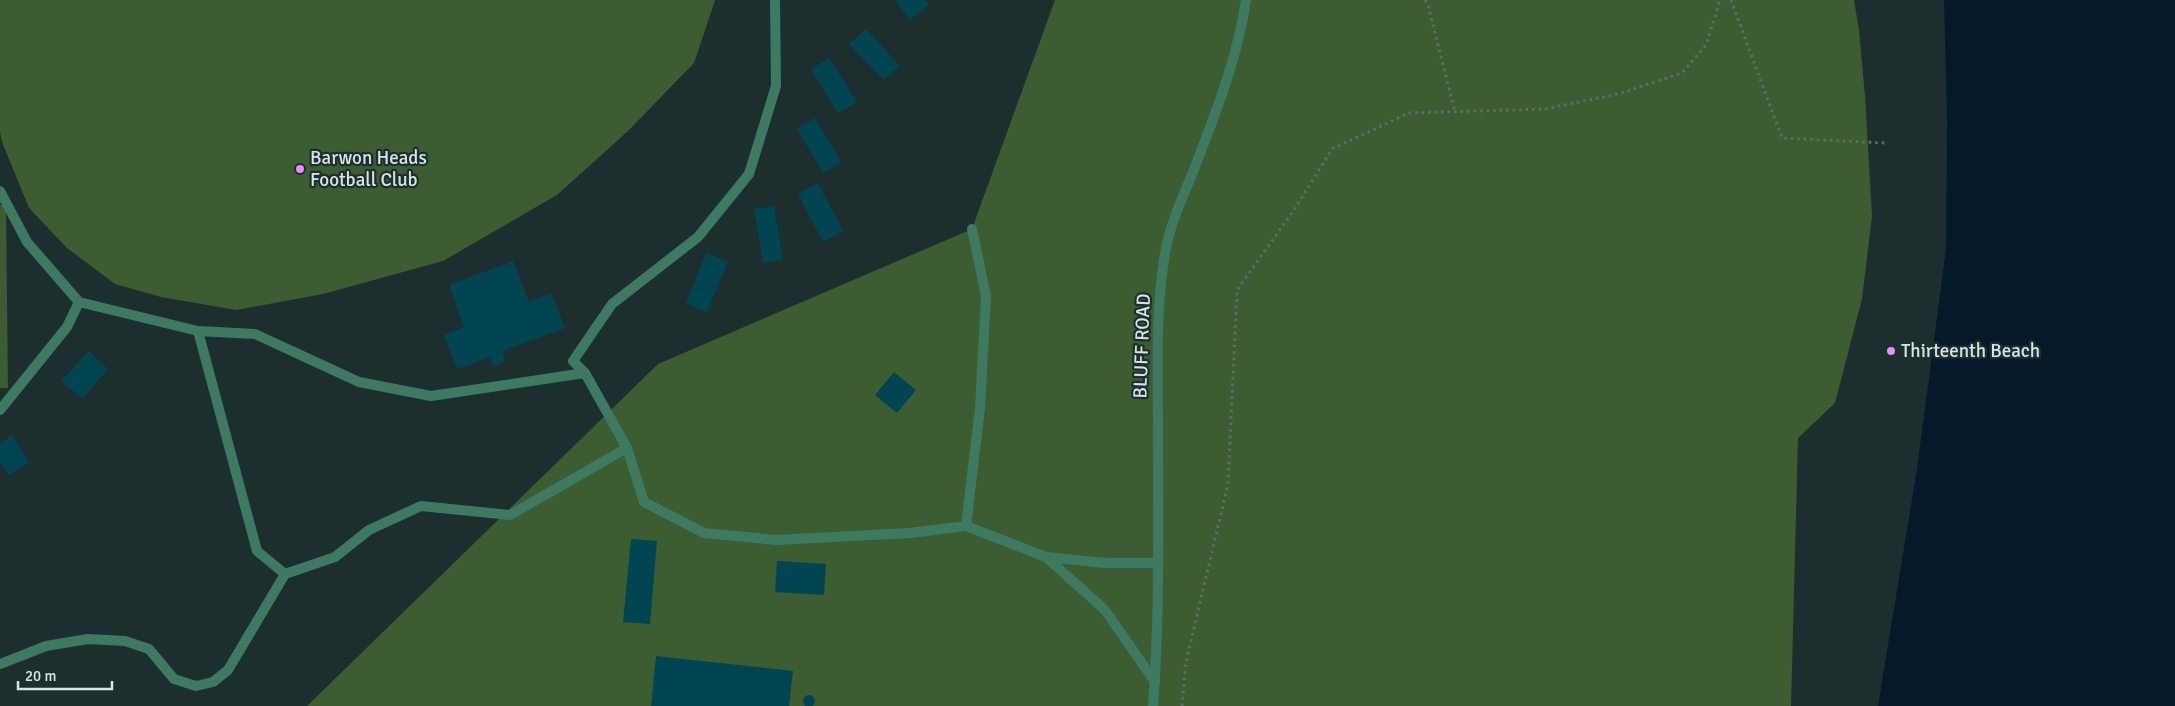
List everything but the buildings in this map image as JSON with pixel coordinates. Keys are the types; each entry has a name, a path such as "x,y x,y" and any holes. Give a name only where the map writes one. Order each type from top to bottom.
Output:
{"street":[{"path":"774,0 776,86 748,174 698,237 612,304 573,361 585,373 627,448 644,502 704,533 776,540 910,533 966,526 1046,557 1105,563 1158,563"},
{"name":"BLUFF ROAD","path":"1154,706 1158,646 1158,347 1166,248 1178,207 1201,153 1232,65 1243,23 1246,0"},
{"path":"0,191 27,242 79,302 198,331 255,334 359,382 431,396 585,373"},
{"path":"966,526 980,408 986,296 972,229"},
{"path":"0,410 68,328 79,302"},
{"path":"198,331 257,551 285,574"},
{"path":"0,664 46,646 88,639 125,641 149,649 174,679 196,686 213,682 228,670 285,574 335,557 369,530 420,506 510,515 627,448"},
{"path":"1046,557 1105,610 1155,682"}],"path":[{"path":"1425,0 1428,5 1455,113"},
{"path":"1182,706 1186,662 1228,484 1237,290 1294,210 1332,149 1409,113 1545,109 1618,94 1682,73 1706,45 1720,0"},
{"path":"1731,0 1782,138 1884,143"}],"green space":[{"name":"Barwon Heads Football Club","path":"0,0 715,0 694,63 628,131 557,195 443,261 323,294 236,310 161,297 115,284 67,248 29,208 2,142 0,131"},
{"path":"1055,0 1854,0 1859,30 1865,96 1872,216 1862,299 1835,403 1798,438 1791,706 307,706 658,364 972,229"},
{"path":"0,205 6,205 8,388 0,388"}],"water":[{"path":"1944,0 2175,0 2175,706 1878,706 1917,469 1946,249 1947,120"}],"place":[{"name":"Barwon Heads Football Club","path":"300,169"},
{"name":"Thirteenth Beach","path":"1891,351"}]}
